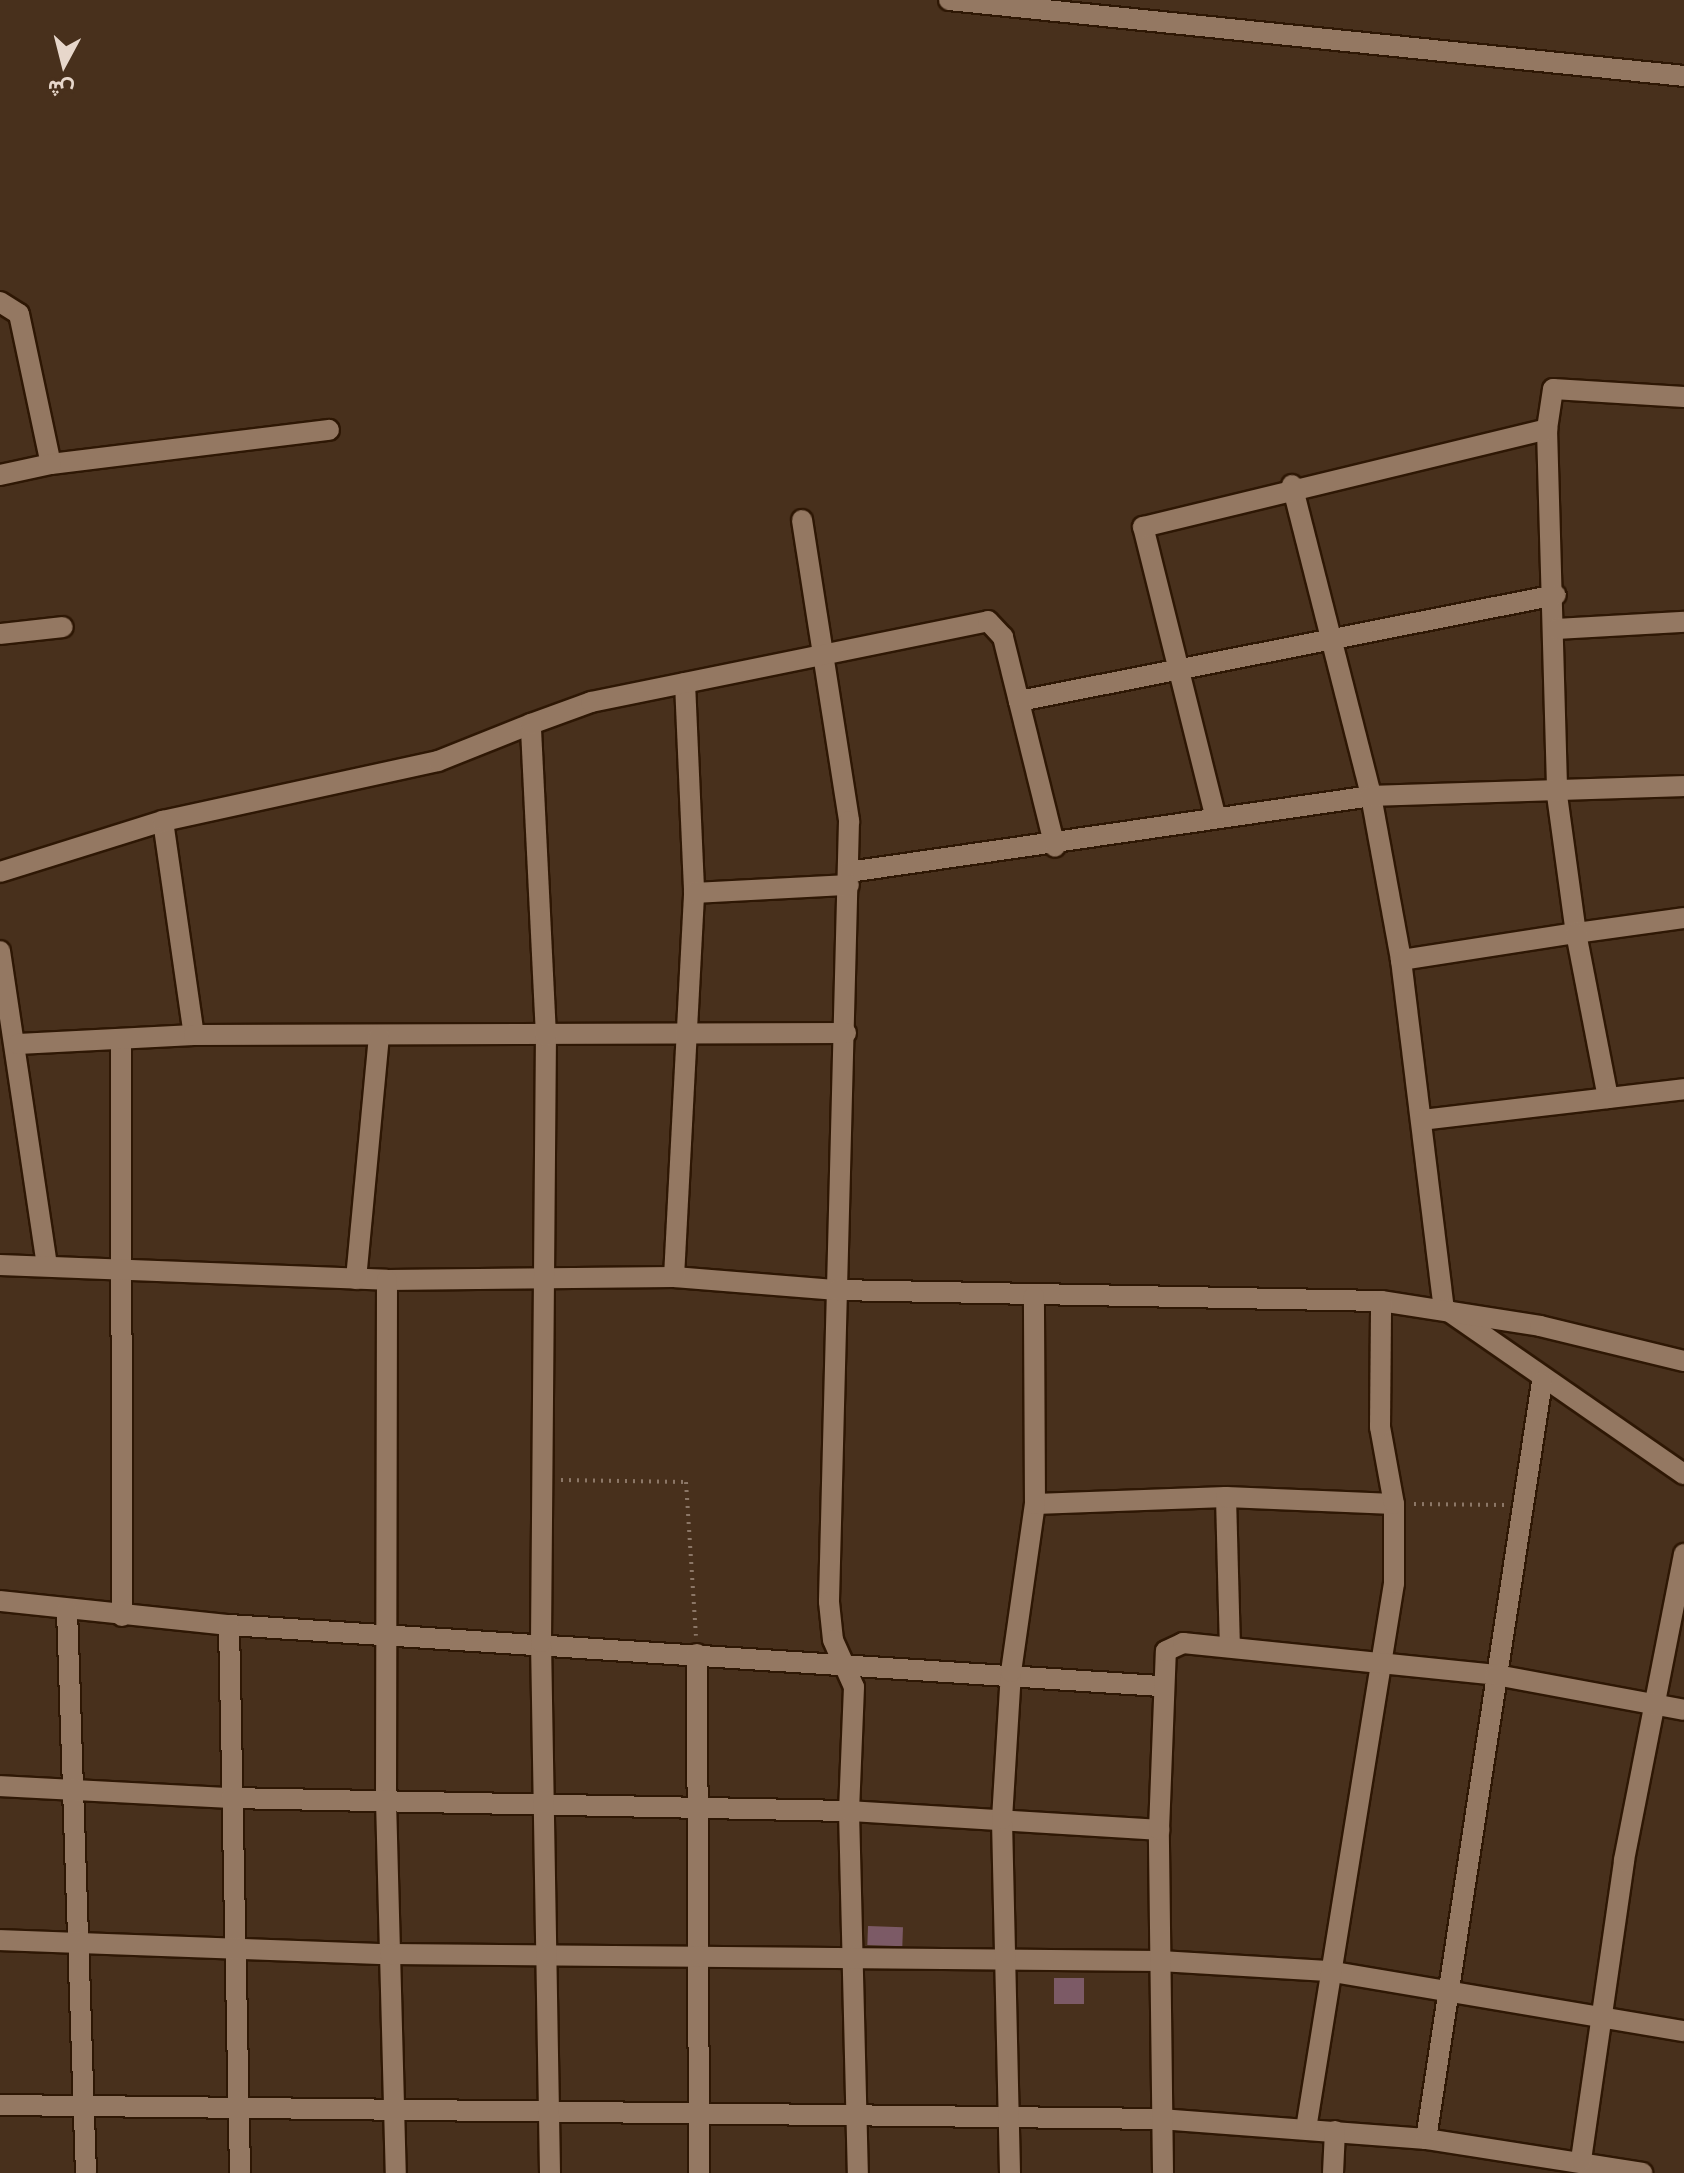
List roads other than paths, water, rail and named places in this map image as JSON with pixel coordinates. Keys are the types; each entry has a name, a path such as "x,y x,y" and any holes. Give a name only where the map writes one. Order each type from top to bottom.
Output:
{"street":[{"path":"949,0 1684,76"},
{"path":"0,302 19,314 51,464"},
{"path":"1608,1098 1576,933 1557,795 1557,629 1547,429 1553,389 1684,397"},
{"path":"1215,815 1143,527 1292,485 1547,429"},
{"path":"0,475 51,464 329,430"},
{"path":"1292,485 1371,796 1401,960 1444,1308 1542,1382 1684,1474"},
{"path":"802,520 827,659 849,879 829,1602 831,1634 854,1687 849,1811 858,2173"},
{"path":"1019,701 1180,674 1556,595"},
{"path":"0,872 163,821 438,761 591,702 827,659 988,621 1003,637 1055,847"},
{"path":"1557,629 1684,622"},
{"path":"0,634 63,627"},
{"path":"674,1277 694,893 685,683"},
{"path":"531,724 546,1036 549,1276 547,1479 541,1642 550,2173"},
{"path":"694,893 849,879 1055,847 1215,815 1371,796 1557,795 1684,786"},
{"path":"163,821 194,1035"},
{"path":"1401,960 1684,918"},
{"path":"0,951 18,1044 47,1266"},
{"path":"18,1044 194,1035 846,1033"},
{"path":"356,1279 379,1036"},
{"path":"121,1039 122,1616"},
{"path":"1422,1120 1684,1089"},
{"path":"0,1265 120,1267 387,1280 674,1277 837,1290 1381,1301 1444,1308 1684,1361"},
{"path":"387,1280 389,1636 386,1800 396,2173"},
{"path":"1010,2173 1002,1819 1011,1672 1035,1504 1034,1296"},
{"path":"1306,2129 1376,1662 1394,1583 1394,1504 1382,1461 1381,1301"},
{"path":"1426,2139 1542,1382"},
{"path":"1035,1504 1226,1497 1394,1504"},
{"path":"1226,1497 1230,1647"},
{"path":"1581,2160 1600,2016 1652,1704 1684,1554"},
{"path":"0,1601 229,1625 1011,1672 1160,1686"},
{"path":"67,1610 86,2173"},
{"path":"229,1625 240,2173"},
{"path":"1163,2173 1160,2119 1160,1686 1174,1645 1230,1647 1496,1675 1684,1710"},
{"path":"697,1654 699,2173"},
{"path":"0,1786 231,1798 543,1799 849,1811 1159,1830"},
{"path":"0,1940 390,1954 1160,1961 1328,1971 1684,2031"},
{"path":"0,2105 238,2104 857,2111 1160,2119 1426,2139 1581,2160 1642,2173"},
{"path":"1333,2173 1335,2131"},
{"path":"1516,2173 1517,2152"}]}
